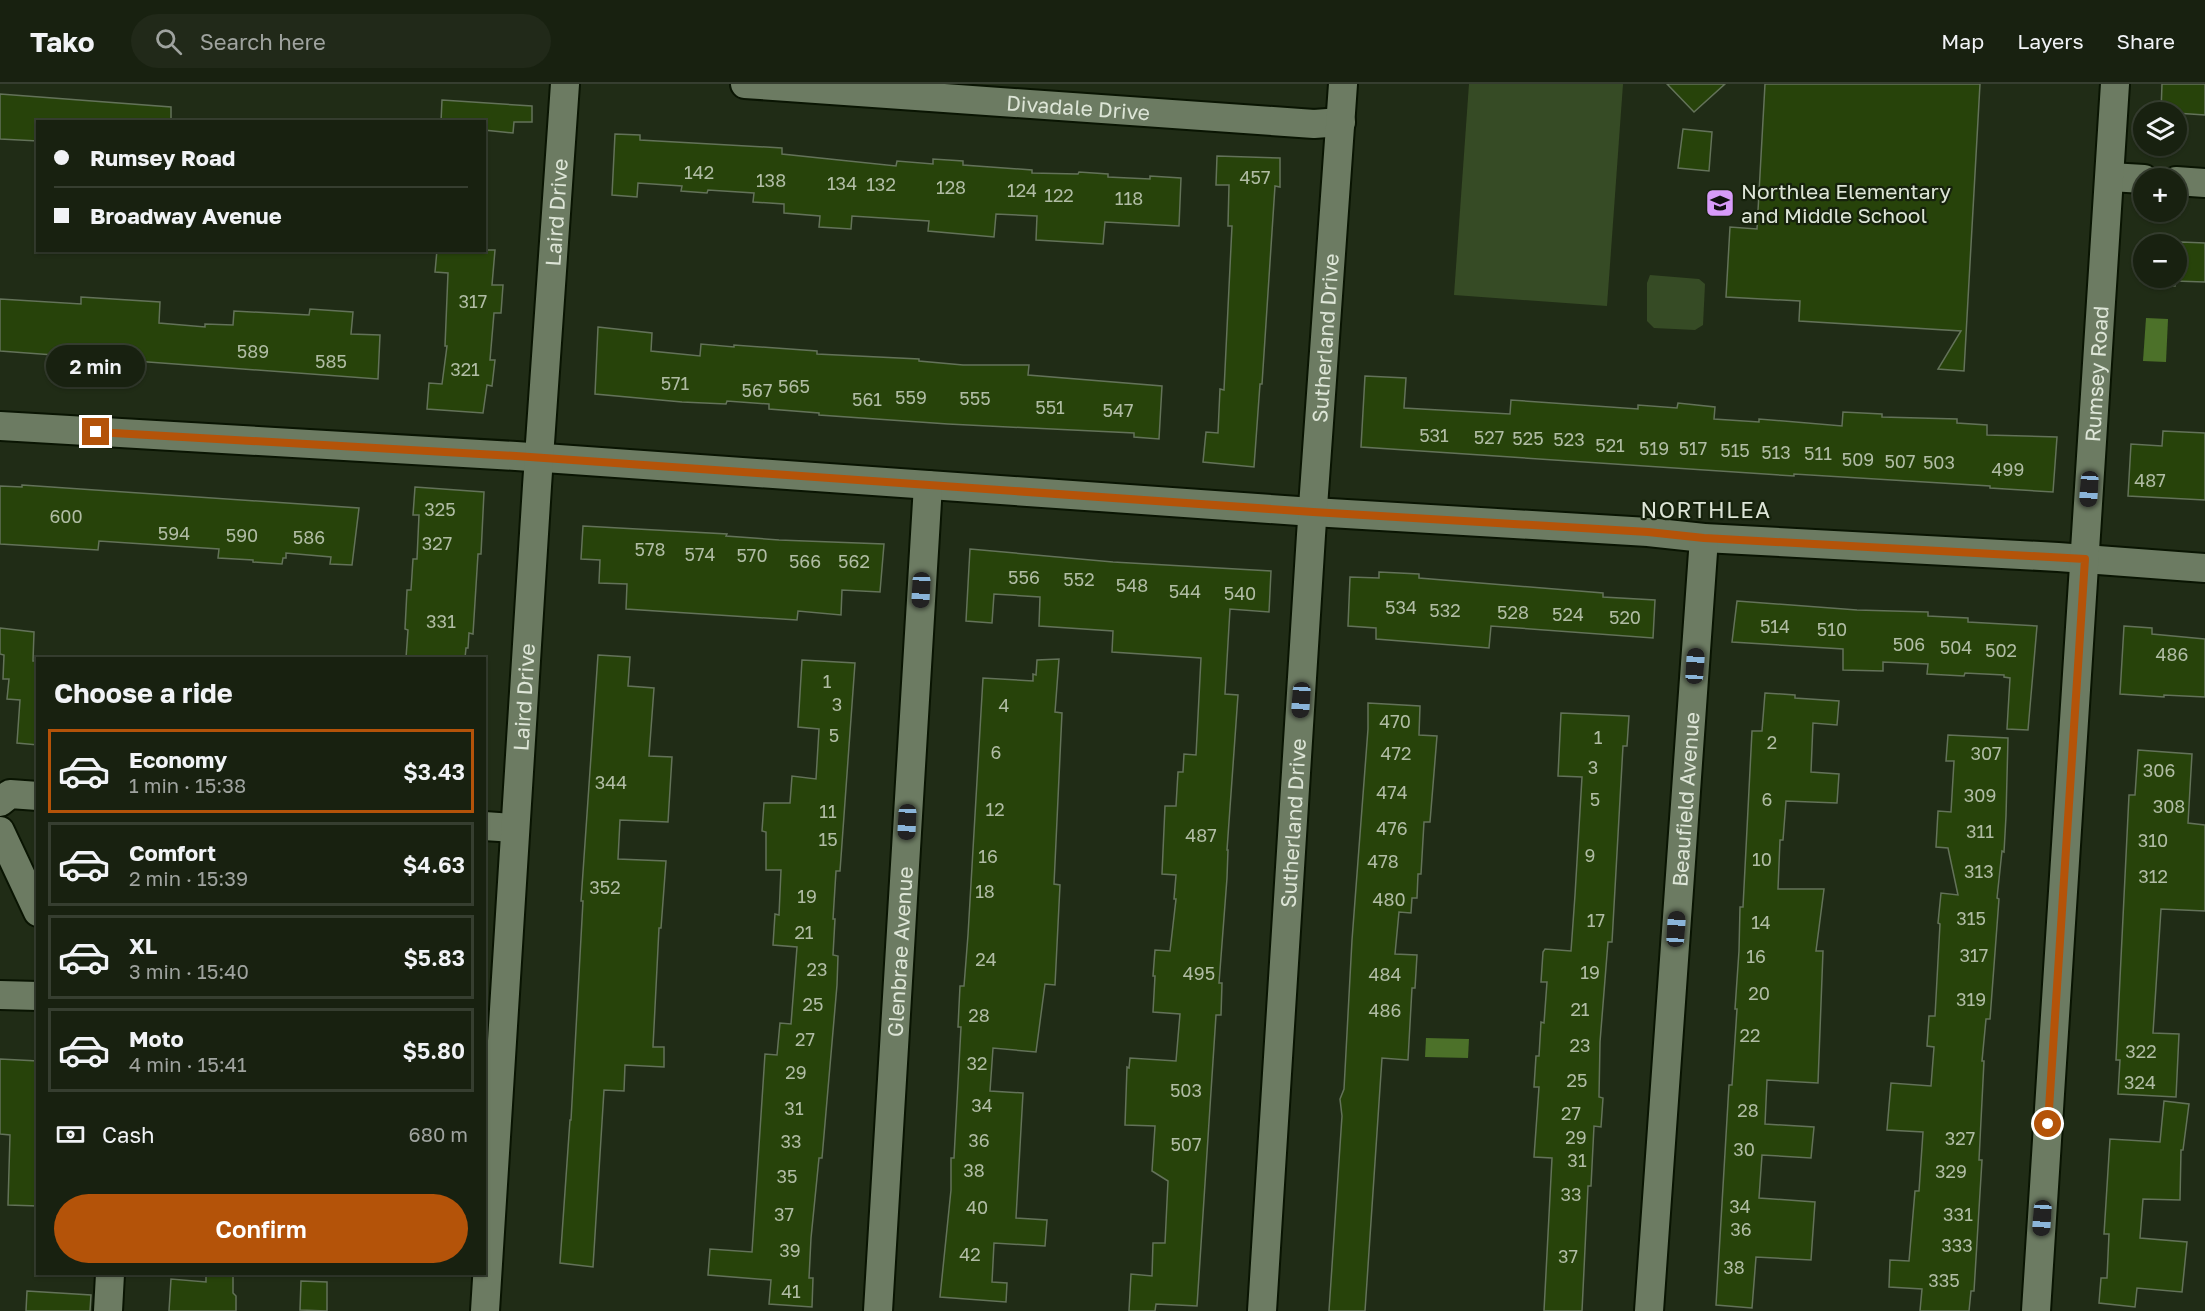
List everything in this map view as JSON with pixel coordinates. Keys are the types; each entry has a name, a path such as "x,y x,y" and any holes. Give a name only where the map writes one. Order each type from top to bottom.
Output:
{"street":[{"name":"Laird Drive","path":"485,1311 565,84"},
{"name":"Divadale Drive","path":"746,84 1314,124 1341,122"},
{"name":"Sutherland Drive","path":"1262,1311 1343,84"},
{"name":"Rumsey Road","path":"2036,1311 2115,84"},
{"path":"2110,177 2133,178"},
{"path":"2187,182 2205,183"},
{"path":"0,426 539,458 1313,512 1648,532 1704,538 2085,559 2205,568"},
{"name":"Glenbrae Avenue","path":"878,1311 928,485"},
{"name":"Beaufield Avenue","path":"1649,1311 1704,538"},
{"path":"0,802 10,794 36,796"},
{"path":"486,826 515,828"},
{"path":"0,831 36,908"},
{"path":"0,995 36,996"},
{"path":"108,1311 110,1275"}],"shaded area":[{"path":"1469,84 1623,84 1607,306 1454,295"},
{"path":"1650,275 1699,279 1705,284 1703,325 1695,330 1654,328 1647,321 1647,283"},
{"path":"2146,318 2168,319 2166,362 2143,361"},
{"path":"1426,1038 1469,1039 1468,1058 1425,1057"}],"building":[{"path":"1667,84 1725,84 1694,112"},
{"path":"1765,84 1980,84 1964,371 1938,369 1961,331 1799,321 1800,301 1726,297 1730,227 1757,229"},
{"path":"2162,84 2205,84 2205,115 2187,114 2187,102 2161,102"},
{"path":"0,94 171,107 171,120 36,120 36,141 0,139"},
{"path":"442,100 532,106 532,122 514,122 513,133 486,130 486,120 441,120"},
{"path":"1683,129 1712,132 1709,171 1678,168"},
{"path":"615,134 640,135 640,140 782,148 782,154 896,166 897,161 933,164 933,159 963,161 963,165 1032,170 1032,173 1078,174 1079,172 1108,174 1108,177 1181,178 1179,226 1105,222 1103,244 1036,240 1037,216 996,214 994,237 928,231 929,221 852,216 851,229 819,227 820,216 784,213 784,204 753,202 754,193 681,191 682,186 638,183 637,197 612,195"},
{"path":"1217,156 1280,158 1280,187 1275,186 1254,467 1203,462 1206,432 1218,433 1220,389 1224,390 1232,226 1228,226 1229,185 1216,185"},
{"path":"2187,242 2205,243 2205,282 2187,281"},
{"path":"495,250 492,285 503,285 501,313 494,313 490,360 495,360 492,386 487,385 483,413 427,409 429,383 442,384 447,346 445,346 448,273 435,272 437,252"},
{"path":"81,297 160,302 159,323 205,327 205,324 233,325 234,311 309,315 310,309 353,312 351,334 380,335 378,379 0,351 0,299 81,304"},
{"path":"598,327 652,333 651,351 700,356 701,344 734,347 734,345 817,351 817,354 919,359 919,361 963,365 1029,365 1028,375 1162,386 1159,439 1134,437 1134,433 819,415 819,413 769,409 769,404 727,401 726,404 682,402 595,394"},
{"path":"1365,376 1406,378 1404,408 1510,414 1511,400 1638,409 1638,405 1677,408 1678,403 1715,407 1714,419 1759,422 1759,419 1842,426 1843,412 1882,414 1882,417 1957,419 1957,423 1987,425 1987,435 2057,437 2053,492 1990,488 1990,486 1794,474 1794,476 1361,447"},
{"path":"2163,431 2205,433 2205,500 2128,496 2131,444 2162,446"},
{"path":"22,485 359,508 352,565 330,564 331,557 286,553 282,564 253,562 253,560 218,558 219,549 99,541 98,550 0,544 0,486 22,487"},
{"path":"415,487 484,492 473,634 469,633 465,657 406,657 407,590 411,590 413,559 417,559 419,515 413,515"},
{"path":"583,526 727,534 726,536 779,540 884,544 880,592 842,590 841,615 798,611 797,620 626,609 627,584 599,583 600,560 581,559"},
{"path":"970,549 1113,562 1271,571 1269,612 1230,609 1225,694 1238,695 1219,983 1222,983 1221,1015 1216,1015 1197,1306 1156,1304 1155,1311 1129,1311 1131,1274 1152,1276 1153,1243 1165,1243 1168,1181 1152,1171 1155,1126 1125,1125 1127,1067 1129,1068 1130,1058 1176,1061 1180,1014 1153,1012 1155,976 1153,976 1155,950 1170,951 1176,899 1174,899 1176,875 1162,874 1165,806 1176,806 1178,772 1183,772 1184,754 1196,755 1201,658 1112,652 1113,631 1039,626 1040,597 994,594 992,623 966,621"},
{"path":"1379,572 1419,574 1419,578 1603,593 1603,597 1655,600 1653,638 1491,626 1489,648 1376,639 1376,628 1348,626 1350,577 1379,578"},
{"path":"1737,601 1857,610 1928,612 1928,616 1968,618 1968,622 2037,626 2028,730 2007,729 2010,678 2004,675 1927,674 1928,664 1883,662 1883,671 1843,670 1843,649 1732,642"},
{"path":"2124,626 2152,628 2152,634 2205,639 2205,697 2120,694"},
{"path":"0,628 34,632 36,745 17,743 20,700 7,699 9,679 3,679 4,655 0,654"},
{"path":"598,655 630,657 628,686 654,688 649,756 672,757 668,822 620,820 618,859 666,861 661,928 659,928 653,1047 664,1047 664,1067 625,1065 624,1091 604,1090 593,1267 560,1263 571,1120 583,901 581,901"},
{"path":"1059,659 1055,712 1062,713 1054,884 1060,885 1055,985 1045,984 1036,1052 993,1048 990,1091 1023,1093 1016,1218 1047,1220 1045,1246 994,1243 992,1282 1007,1283 1006,1302 940,1297 951,1190 951,1158 954,1158 961,1027 958,1027 960,986 964,986 968,935 983,678 1033,681 1033,674 1036,675 1037,660"},
{"path":"802,660 855,663 840,871 836,871 833,919 835,919 833,955 838,956 837,985 822,1158 819,1158 811,1238 809,1278 813,1278 812,1307 769,1304 771,1280 708,1275 710,1249 752,1252 765,1054 777,1055 780,1023 791,1024 797,947 773,945 775,914 779,915 781,870 766,870 766,832 762,831 764,803 790,803 792,776 816,779 819,729 798,727"},
{"path":"1765,693 1839,701 1837,725 1813,723 1811,772 1839,774 1837,803 1786,801 1783,840 1780,840 1778,889 1824,889 1816,951 1823,951 1818,1083 1767,1080 1765,1124 1814,1127 1811,1158 1762,1155 1759,1198 1815,1202 1811,1260 1756,1257 1752,1308 1716,1305 1729,1085 1732,1085 1737,1009 1735,1009 1740,907 1743,907 1752,731 1762,731"},
{"path":"1368,703 1420,706 1419,735 1437,736 1430,822 1424,822 1417,898 1412,898 1411,913 1399,912 1395,954 1417,955 1415,988 1412,988 1408,1060 1382,1058 1365,1311 1329,1311 1342,1116 1340,1099 1344,1089"},
{"path":"1561,713 1629,716 1627,746 1623,746 1612,942 1608,942 1600,1042 1599,1097 1603,1098 1601,1127 1594,1126 1591,1186 1588,1186 1582,1311 1544,1311 1552,1158 1534,1157 1539,1087 1534,1087 1536,1056 1539,1056 1541,1022 1544,1023 1547,982 1541,982 1543,952 1545,949 1571,951 1575,895 1582,777 1558,776"},
{"path":"1948,735 2008,738 2006,816 2004,852 2002,851 1997,898 1999,899 1990,1019 1986,1019 1982,1061 1984,1061 1979,1160 1982,1160 1974,1291 1971,1291 1969,1311 1920,1311 1922,1289 1889,1287 1890,1260 1909,1261 1915,1191 1919,1191 1923,1132 1887,1130 1891,1083 1931,1086 1934,1047 1927,1046 1929,1016 1935,1016 1941,893 1958,895 1948,848 1936,847 1938,811 1951,812 1954,761 1946,761"},
{"path":"2138,750 2192,754 2188,823 2205,825 2205,911 2161,909 2153,1033 2179,1034 2176,1097 2118,1094 2120,1060 2116,1060 2129,795 2135,795"},
{"path":"0,1059 36,1061 36,1206 8,1205 10,1135 0,1134"},
{"path":"2164,1101 2189,1104 2183,1150 2181,1150 2180,1200 2143,1199 2140,1238 2187,1242 2182,1292 2137,1288 2135,1307 2099,1303 2101,1278 2107,1278 2109,1234 2104,1234 2110,1139 2160,1142"},
{"path":"206,1275 233,1275 236,1311 169,1311 171,1279 206,1282"},
{"path":"301,1281 327,1282 327,1311 300,1310"},
{"path":"27,1291 91,1295 90,1311 26,1311"}],"place":[{"name":"Northlea Elementary and Middle School","path":"1720,203"}],"district":[{"name":"NORTHLEA","path":"1706,509"}],"route":[{"path":"96,432 516,456 1313,512 1648,532 1704,538 2085,559 2048,1124"}]}
